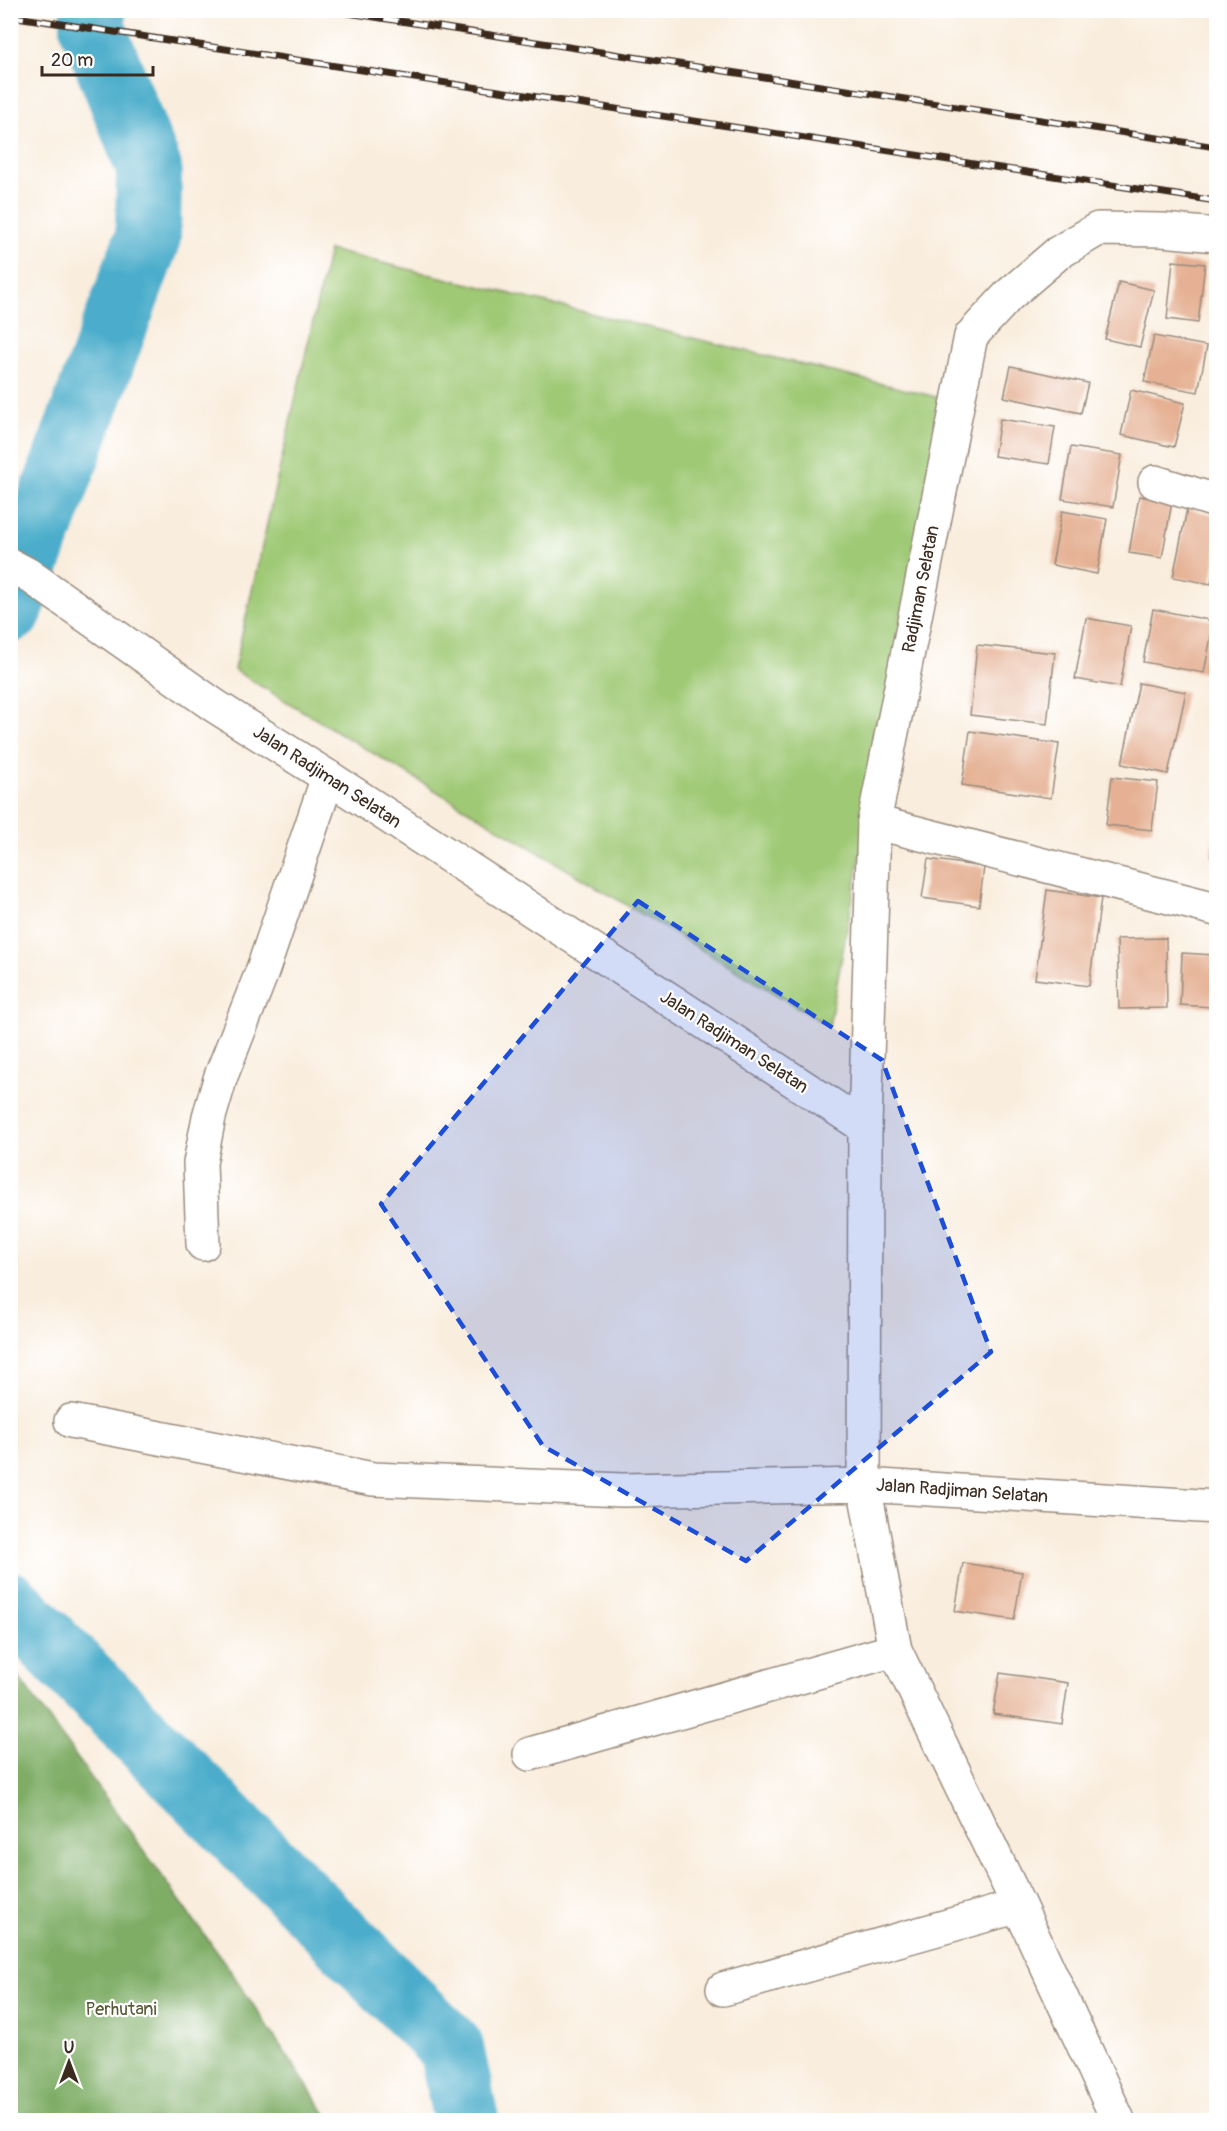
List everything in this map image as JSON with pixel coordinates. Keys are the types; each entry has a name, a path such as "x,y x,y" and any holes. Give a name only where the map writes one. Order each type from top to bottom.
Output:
{"street":[{"name":"Radjiman Selatan","path":"865,1127 874,822 971,336 1009,295 1058,253 1098,229 1162,230 1216,235"},
{"path":"1155,482 1216,501"},
{"name":"Jalan Radjiman Selatan","path":"19,569 215,706 328,777 865,1127 864,1485 1216,1507"},
{"path":"203,1244 200,1163 209,1117 221,1076 262,972 328,777"},
{"path":"874,822 1216,909"},
{"path":"71,1421 373,1479 622,1490 864,1485 895,1650 1118,2121"},
{"path":"531,1754 895,1650"},
{"path":"723,1989 1018,1906"}],"highlighted area":[{"path":"638,901 882,1060 991,1352 746,1561 543,1446 381,1204"}],"green space":[{"path":"329,250 945,399 829,1026 234,670"},
{"name":"Perhutani","path":"10,1665 230,1970 330,2120 11,2120"}],"building":[{"path":"1173,261 1205,264 1198,323 1167,319"},
{"path":"1119,282 1154,290 1140,347 1105,339"},
{"path":"1216,313 1216,336 1213,335"},
{"path":"1154,336 1207,346 1198,392 1144,382"},
{"path":"1011,366 1088,383 1081,413 1004,397"},
{"path":"1131,390 1185,403 1174,447 1121,435"},
{"path":"1000,419 1055,427 1049,464 994,456"},
{"path":"1071,447 1122,455 1113,507 1062,499"},
{"path":"1139,496 1172,502 1162,558 1129,553"},
{"path":"1187,509 1216,515 1216,557 1211,584 1173,577"},
{"path":"1062,511 1107,519 1097,574 1052,565"},
{"path":"1153,609 1214,621 1204,673 1143,662"},
{"path":"1086,618 1131,626 1120,687 1075,679"},
{"path":"977,645 1055,653 1047,724 970,715"},
{"path":"1139,683 1186,692 1168,774 1122,764"},
{"path":"970,731 1059,744 1051,798 962,785"},
{"path":"1112,777 1158,782 1152,830 1106,825"},
{"path":"1215,822 1216,857 1211,857"},
{"path":"928,859 984,867 979,906 922,898"},
{"path":"1047,890 1101,898 1089,986 1035,979"},
{"path":"1166,938 1167,1008 1119,1009 1117,939"},
{"path":"1182,953 1214,955 1212,1007 1180,1005"},
{"path":"963,1563 1022,1572 1014,1620 955,1611"},
{"path":"1000,1673 1068,1683 1062,1724 993,1714"}],"waterway":[{"path":"10,610 148,237 149,168 93,28 93,10"},
{"path":"10,1604 451,2048 466,2120"}],"railway":[{"path":"329,10 1216,147"},
{"path":"10,16 1216,201"}]}
